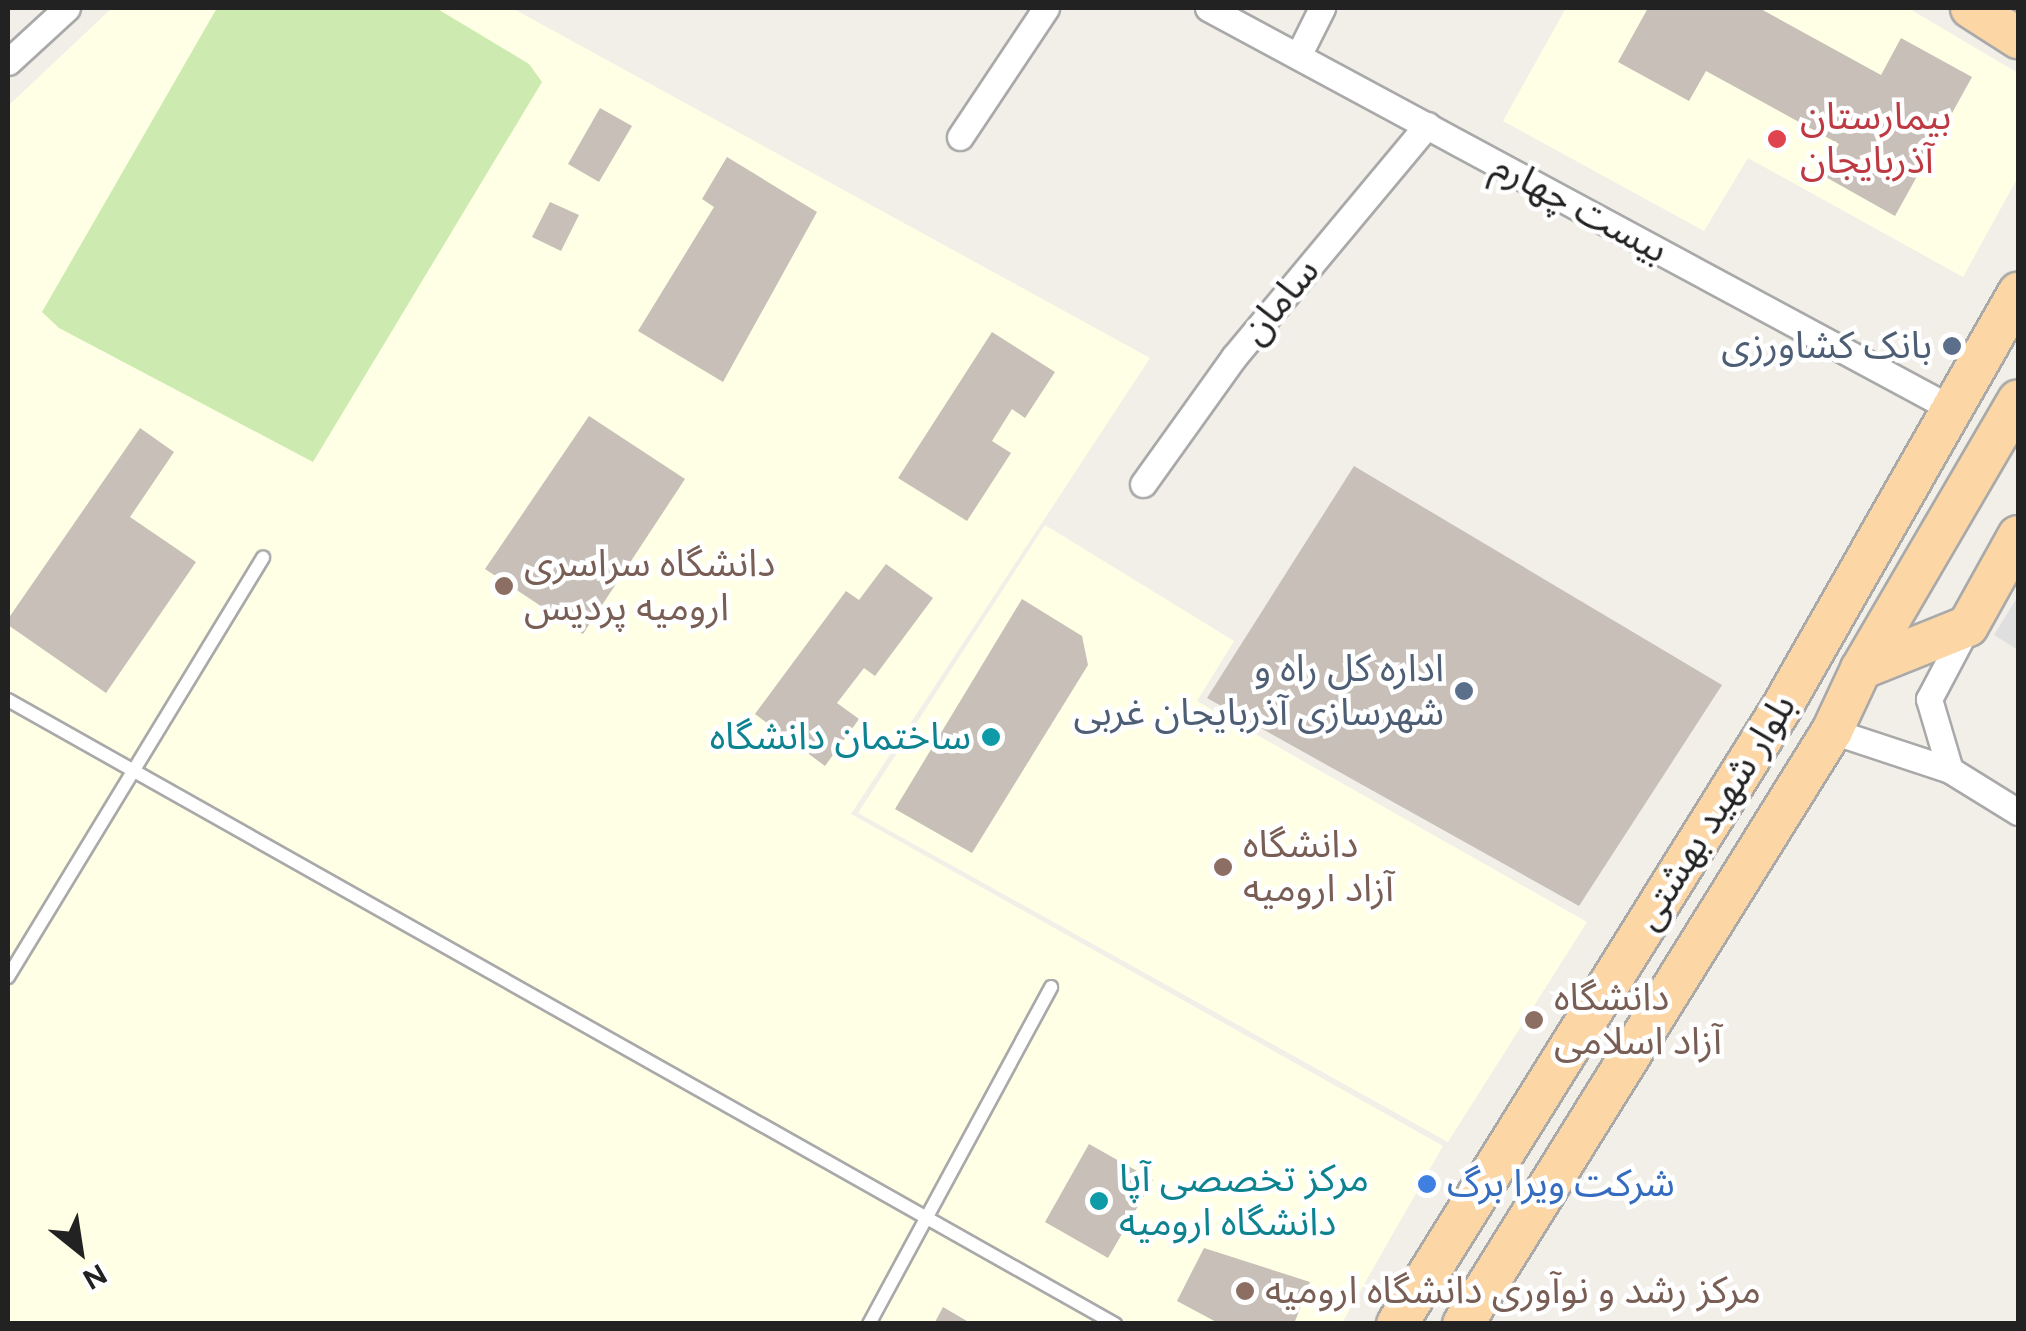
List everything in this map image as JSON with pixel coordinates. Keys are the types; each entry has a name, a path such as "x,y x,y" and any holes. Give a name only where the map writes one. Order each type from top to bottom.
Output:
{"main road":[{"path":"1971,8 2018,38"},
{"name":"بلوار شهید بهشتی","path":"1398,1324 1782,707 2018,292"},
{"name":"بلوار شهید بهشتی","path":"1464,1324 1832,731 1861,669 2018,400"},
{"path":"1861,669 1968,626 2018,536"},
{"path":"1782,707 1832,731"}],"street":[{"path":"8,62 67,8"},
{"path":"960,137 1046,8"},
{"name":"بیست چهارم","path":"1208,8 1952,409"},
{"path":"1298,56 1322,8"},
{"name":"سامان","path":"1143,484 1234,357 1427,126"},
{"path":"1950,770 1929,699 1944,660 1968,626"},
{"path":"1832,731 1950,770 2018,812"}],"lane":[{"path":"8,977 264,557"},
{"path":"8,700 1114,1324"},
{"path":"869,1324 1051,986"}],"shaded area":[{"name":"دانشگاه سراسری ارومیه پردیس","path":"112,8 512,8 1150,358 851,814 1443,1146 1342,1323 8,1323 8,106"},
{"name":"بیمارستان آذربایجان","path":"1566,8 1908,8 2018,73 2018,177 1963,277 1748,158 1704,231 1503,121"},
{"name":"دانشگاه آزاد ارومیه","path":"1045,525 1234,641 1197,701 1587,922 1448,1142 858,813"},
{"path":"2018,596 2018,650 1994,635"}],"green space":[{"path":"217,8 436,8 529,64 542,82 313,462 59,328 42,312"}],"building":[{"name":"بیمارستان آذربایجان","path":"1648,8 1759,8 1881,75 1901,38 1972,77 1895,216 1822,175 1839,144 1706,71 1689,101 1618,62"},
{"path":"600,108 632,126 599,182 568,164"},
{"path":"727,157 817,212 723,382 638,331 714,207 702,199"},
{"path":"550,202 579,215 561,251 532,237"},
{"path":"992,332 1055,372 1025,418 1012,409 992,441 1011,453 967,521 898,478"},
{"path":"589,416 685,479 583,634 485,569"},
{"path":"140,428 174,452 130,517 196,562 106,693 8,625 8,619"},
{"name":"اداره کل راه و شهرسازی آذربایجان غربی","path":"1354,466 1722,685 1579,906 1207,698"},
{"path":"886,564 933,598 875,676 864,668 837,703 859,719 825,766 755,714 846,591 859,600"},
{"name":"ساختمان دانشگاه","path":"1022,599 1082,636 1088,665 972,853 895,809"},
{"name":"مرکز تخصصی آپا دانشگاه ارومیه","path":"1089,1144 1153,1180 1108,1258 1045,1222"},
{"name":"مرکز رشد و نوآوری دانشگاه ارومیه","path":"1204,1248 1310,1282 1294,1324 1220,1324 1177,1301"},
{"path":"943,1307 972,1324 934,1324"}],"place":[{"name":"بیمارستان آذربایجان","path":"1777,139"},
{"name":"بانک کشاورزی","path":"1952,346"},
{"name":"دانشگاه سراسری ارومیه پردیس","path":"504,586"},
{"name":"اداره کل راه و شهرسازی آذربایجان غربی","path":"1464,691"},
{"name":"ساختمان دانشگاه","path":"991,737"},
{"name":"دانشگاه آزاد ارومیه","path":"1223,867"},
{"name":"دانشگاه آزاد اسلامی","path":"1534,1020"},
{"name":"شرکت ویرا برگ","path":"1427,1184"},
{"name":"مرکز تخصصی آپا دانشگاه ارومیه","path":"1099,1201"},
{"name":"مرکز رشد و نوآوری دانشگاه ارومیه","path":"1245,1291"}]}
